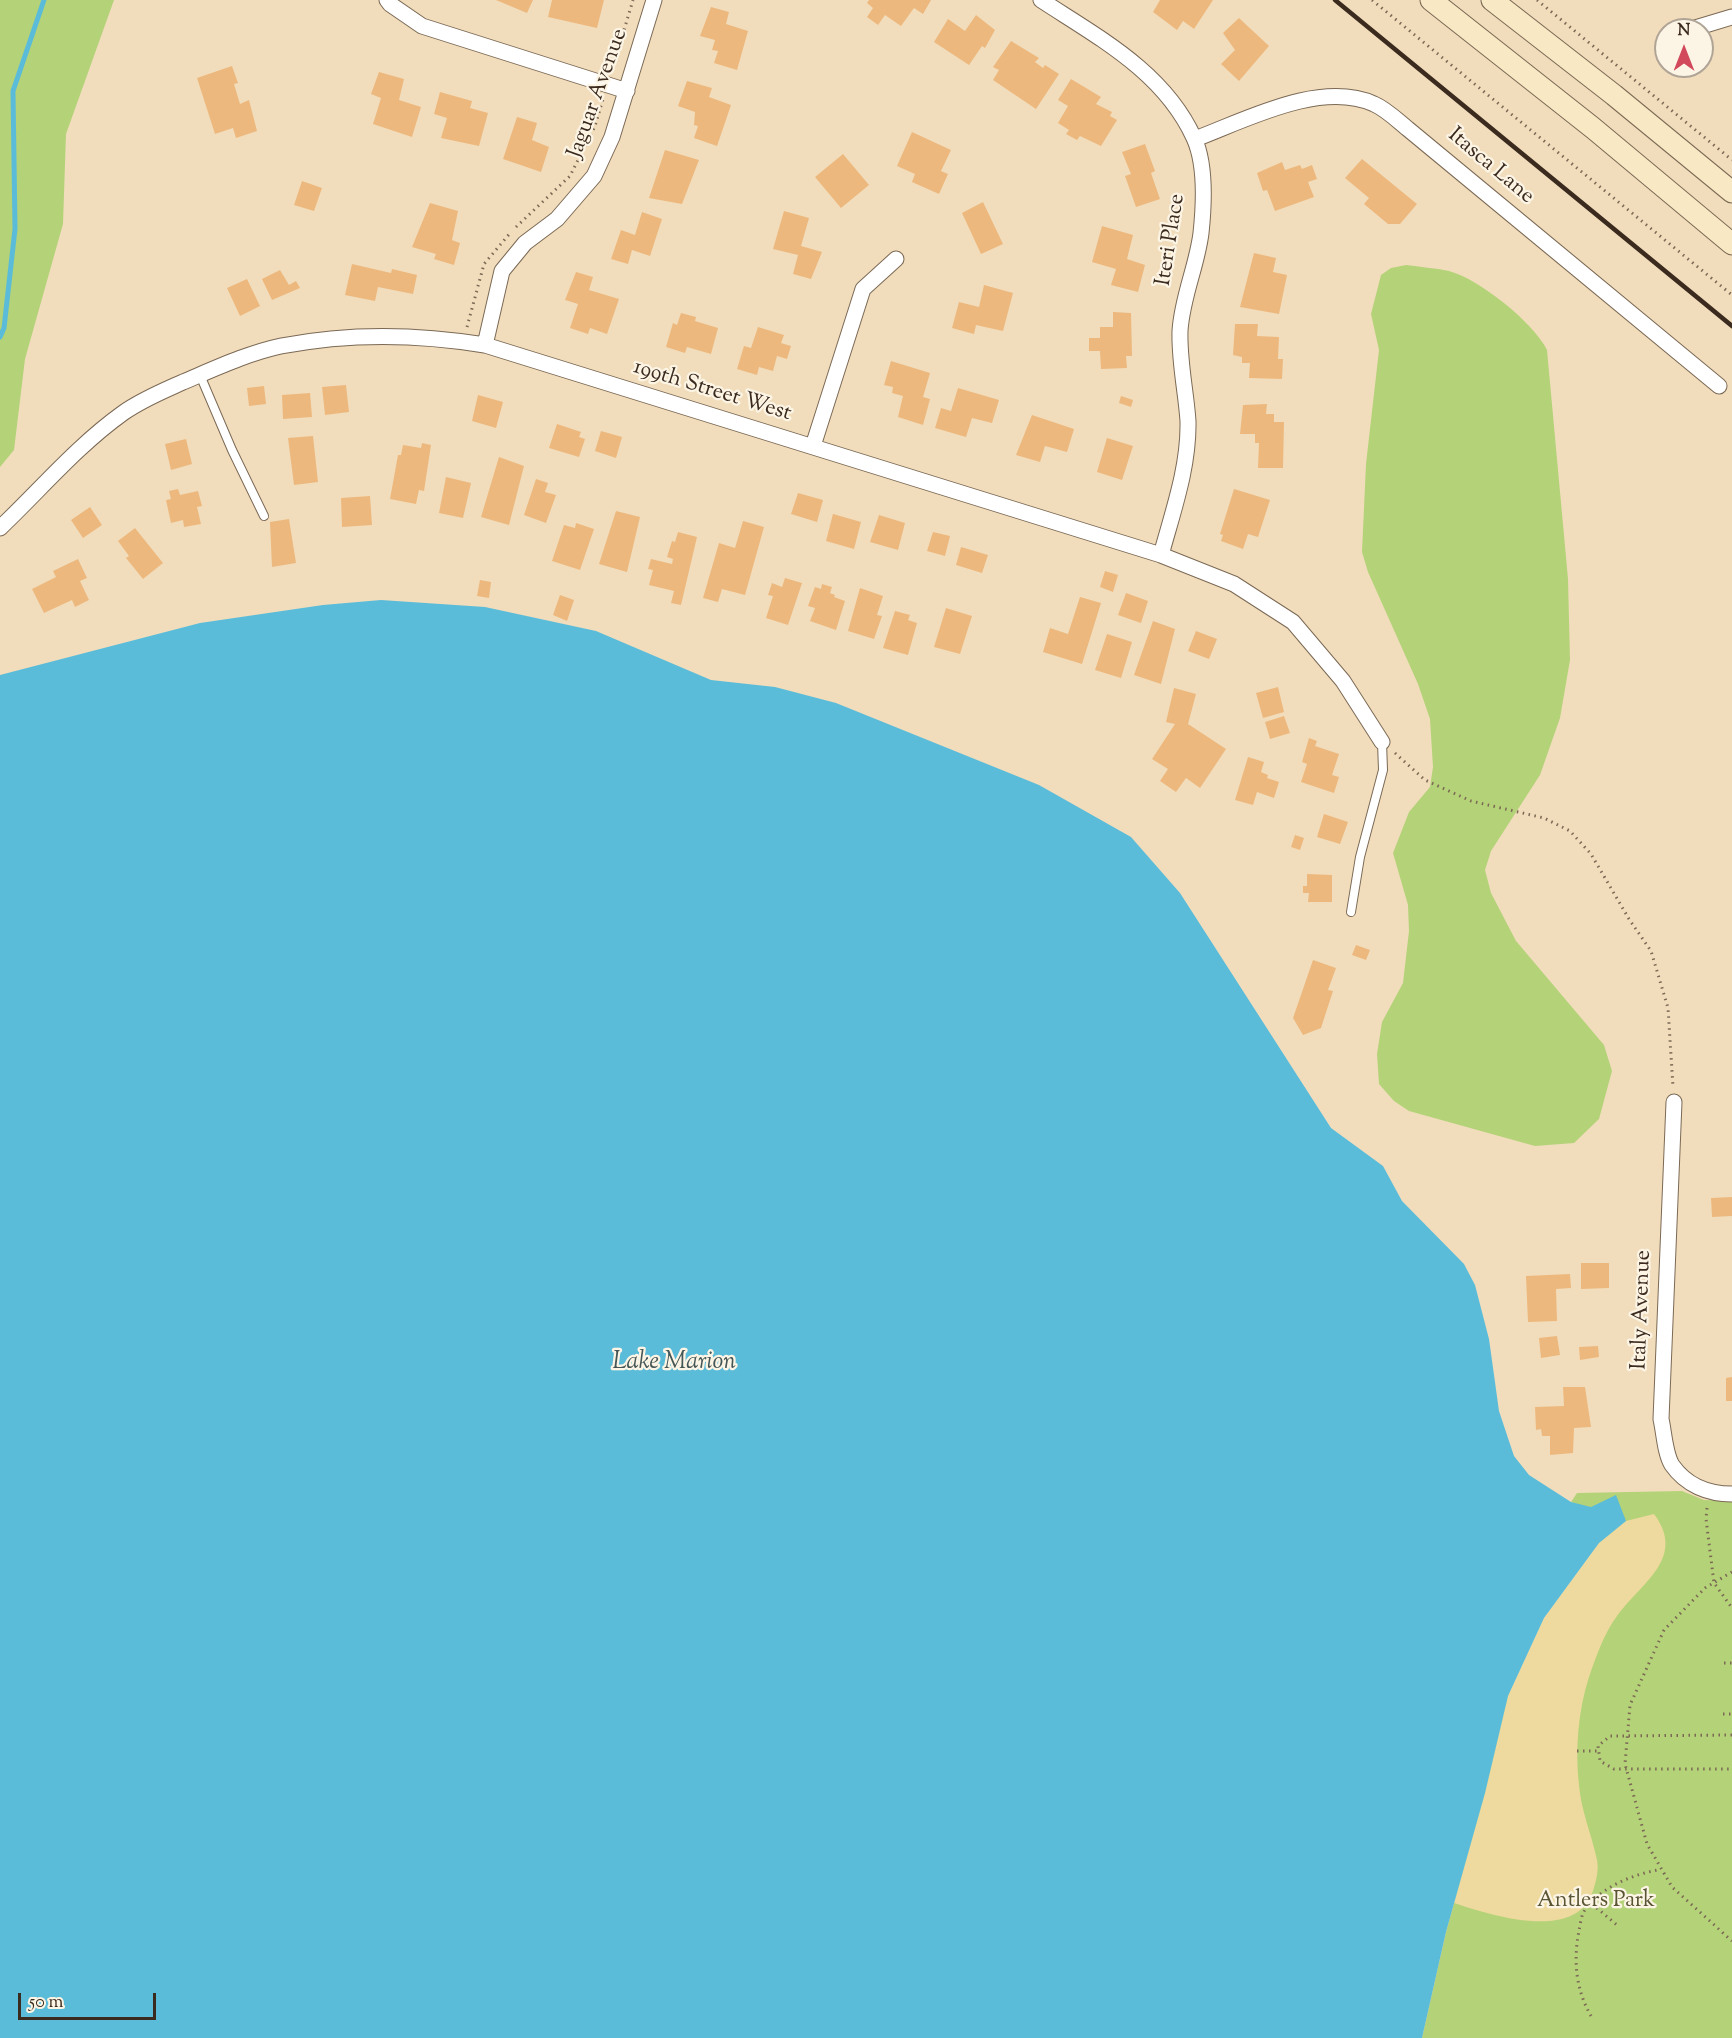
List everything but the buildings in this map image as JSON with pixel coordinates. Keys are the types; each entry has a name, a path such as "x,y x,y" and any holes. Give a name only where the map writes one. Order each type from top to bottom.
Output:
{"main road":[{"path":"1431,0 1593,128 1732,244"},
{"path":"1492,0 1614,95 1732,192"}],"street":[{"path":"387,0 422,27 627,91"},
{"name":"Jaguar Avenue","path":"485,345 502,271 525,243 557,219 594,176 612,137 654,0"},
{"name":"Iteri Place","path":"1041,0 1133,61 1162,88 1195,139 1203,185 1201,235 1180,329 1181,377 1188,420 1186,461 1161,555"},
{"path":"1714,22 1732,17"},
{"name":"Itasca Lane","path":"1195,139 1306,99 1341,97 1374,104 1408,129 1719,386"},
{"path":"813,446 863,289 896,259"},
{"name":"199th Street West","path":"0,528 75,452 124,413 200,375 280,346 315,342 410,336 485,345 1161,555 1234,584 1293,622 1343,681 1382,742"},
{"name":"Italy Avenue","path":"1674,1102 1661,1419 1671,1464 1693,1486 1713,1493"},
{"path":"1713,1493 1732,1494"}],"lane":[{"path":"200,375 232,450 264,516"},
{"path":"1352,912 1360,857 1383,770 1382,742"}],"path":[{"path":"464,342 484,264 503,239 570,176 595,126 633,0"},
{"path":"1372,0 1732,295"},
{"path":"1537,0 1732,160"},
{"path":"1382,742 1425,780 1470,801 1544,818 1570,831 1591,854 1604,872 1629,920 1652,951 1668,1008 1674,1102"},
{"path":"1713,1493 1706,1519 1714,1583 1732,1608"},
{"path":"1732,1572 1714,1583 1664,1630 1630,1705 1627,1736 1627,1769 1647,1844 1672,1887 1732,1941"},
{"path":"1724,1663 1732,1663"},
{"path":"1723,1714 1732,1714"},
{"path":"1732,1735 1610,1736 1598,1746 1600,1761 1614,1769 1732,1769"},
{"path":"1578,1751 1598,1751"},
{"path":"1591,2016 1581,1999 1575,1949 1583,1914 1606,1889 1638,1874 1658,1870"},
{"path":"1592,1904 1617,1925"}],"green space":[{"path":"0,0 114,0 66,134 63,224 25,359 14,450 0,467"},
{"path":"1406,265 1449,271 1490,292 1530,327 1547,350 1568,579 1570,660 1560,718 1540,775 1491,851 1485,870 1491,893 1516,941 1604,1045 1612,1071 1599,1119 1574,1143 1535,1146 1409,1111 1394,1101 1379,1084 1377,1054 1382,1022 1403,983 1409,931 1408,905 1393,853 1409,812 1430,787 1433,767 1430,719 1418,684 1368,572 1362,552 1366,464 1379,350 1371,314 1381,275 1391,268"},
{"name":"Antlers Park","path":"1682,1491 1704,1500 1732,1501 1732,2038 1422,2038 1446,1932 1485,1793 1508,1696 1575,1579 1599,1543 1626,1521 1571,1502 1577,1493"}],"sand":[{"path":"1654,1514 1663,1530 1666,1544 1663,1557 1648,1581 1617,1616 1608,1630 1589,1677 1580,1717 1577,1758 1580,1795 1598,1864 1593,1891 1584,1907 1569,1916 1551,1921 1510,1918 1454,1903 1485,1793 1508,1696 1544,1618 1599,1543 1626,1521"}],"water":[{"name":"Lake Marion","path":"381,600 485,607 596,631 711,680 775,687 836,703 1039,785 1131,837 1180,893 1331,1128 1383,1166 1402,1201 1464,1264 1475,1285 1489,1339 1499,1411 1514,1456 1529,1475 1571,1502 1591,1507 1616,1495 1626,1521 1599,1543 1544,1618 1508,1696 1485,1793 1446,1932 1422,2038 0,2038 0,675 200,623 323,605"}],"waterway":[{"path":"0,337 4,328 15,229 13,91 44,0"}],"railway":[{"path":"1335,0 1732,326"}]}
